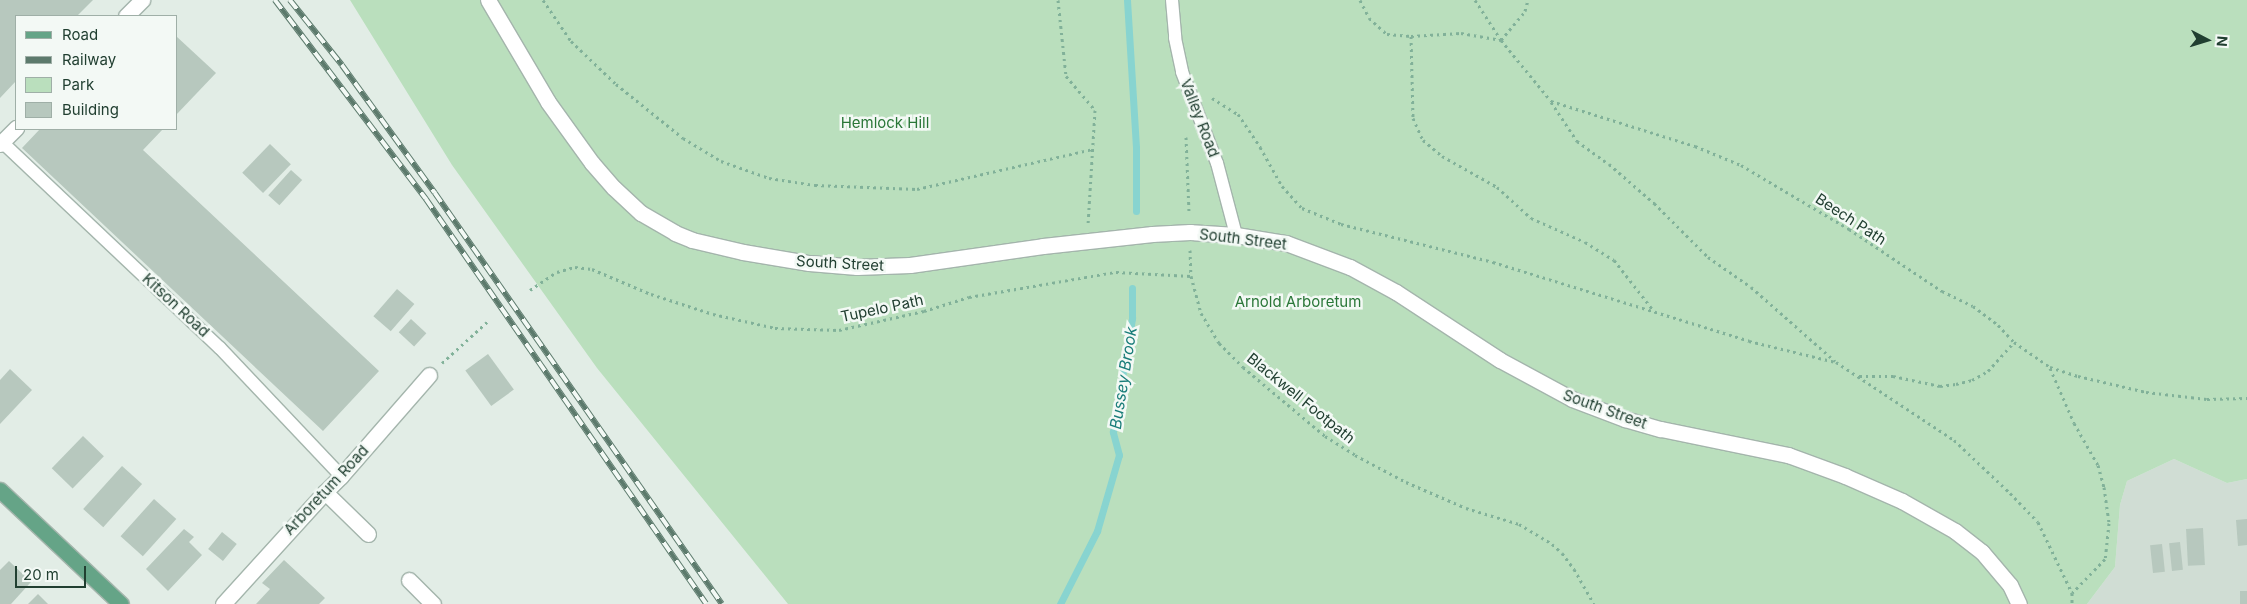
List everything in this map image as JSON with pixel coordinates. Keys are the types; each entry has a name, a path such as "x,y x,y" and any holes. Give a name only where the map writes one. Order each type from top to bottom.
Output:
{"main road":[{"path":"0,490 121,604"}],"street":[{"path":"127,15 142,0"},
{"name":"South Street","path":"488,0 548,102 592,162 614,188 641,213 675,233 709,245 752,254 809,263 857,267 910,265 1095,240 1190,232 1236,235 1286,244 1350,267 1396,292 1533,380 1596,409 1660,429 1788,455 1864,484 1920,510 1969,541 1995,565 2010,585 2019,604"},
{"path":"1,143 15,129"},
{"name":"Arboretum Road","path":"223,604 325,492 342,476 429,376"},
{"path":"325,492 368,534"},
{"path":"409,580 434,604"}],"lane":[{"name":"Valley Road","path":"1172,0 1175,38 1187,85 1217,163 1236,235"},
{"name":"Kitson Road","path":"1,143 220,348 342,476"}],"path":[{"path":"543,0 572,41 616,84 683,138 721,162 769,178 815,185 917,189 1093,149"},
{"path":"1058,0 1066,76 1095,110 1088,224 1095,240"},
{"path":"1360,0 1370,18 1387,34 1410,36 1461,33 1501,40"},
{"path":"1475,0 1501,40 1551,101 1577,141 1609,164 1654,203 1708,258 1751,287 1836,362 1954,440 2010,493 2038,522 2072,593 2072,604"},
{"path":"1501,40 1525,11 1528,0"},
{"path":"1410,36 1413,118 1423,140 1442,156 1497,187 1531,218 1585,242 1614,260 1654,311"},
{"path":"1187,85 1238,114 1260,147 1282,186 1302,208 1341,224 1493,262 1749,341 1836,362"},
{"name":"Beech Path","path":"1551,101 1695,146 1740,165 1850,229 1942,291 1973,306 1998,325 2014,342 2050,368 2146,392 2207,399 2247,398"},
{"path":"1186,134 1189,213"},
{"name":"Blackwell Footpath","path":"1190,259 1191,276 1201,314 1219,342 1242,367 1318,431 1355,455 1406,482 1466,508 1519,524 1552,544 1562,553 1574,569 1594,604"},
{"name":"Tupelo Path","path":"530,290 557,272 575,267 592,269 651,294 713,314 775,328 839,330 924,311 969,297 1116,272 1191,276"},
{"path":"429,376 487,322"},
{"path":"1858,376 1893,376 1940,386 1956,384 1972,380 1988,370 2014,342"},
{"path":"2050,368 2074,423 2098,466 2104,488 2109,523 2105,559 2072,593"}],"shaded area":[{"path":"2174,459 2227,483 2247,479 2247,604 2087,604 2115,567 2120,505 2127,481"}],"green space":[{"name":"Arnold Arboretum","path":"350,0 2247,0 2247,479 2227,483 2174,459 2127,481 2120,505 2115,567 2087,604 788,604 597,368 452,165"}],"building":[{"path":"0,0 93,0 78,15 15,15 15,82 0,98"},
{"path":"178,38 216,73 178,113"},
{"path":"39,130 162,130 143,150 379,371 323,431 22,148"},
{"path":"270,144 291,164 263,193 242,173"},
{"path":"291,170 302,180 279,205 268,195"},
{"path":"397,289 414,304 391,331 373,316"},
{"path":"411,319 426,333 414,346 399,332"},
{"path":"488,354 514,390 491,406 465,370"},
{"path":"10,369 32,390 0,424 0,380"},
{"path":"83,436 104,456 73,489 52,468"},
{"path":"122,466 142,484 103,527 83,509"},
{"path":"154,499 176,519 143,556 121,536"},
{"path":"2247,519 2247,545 2238,546 2236,520"},
{"path":"2203,528 2205,565 2188,566 2186,529"},
{"path":"184,529 194,537 189,542 202,555 168,591 146,569"},
{"path":"222,532 237,544 223,561 208,549"},
{"path":"2180,542 2183,570 2172,571 2169,543"},
{"path":"2162,544 2165,572 2153,573 2150,545"},
{"path":"284,560 325,598 319,604 256,604 270,589 262,583"},
{"path":"9,561 31,582 11,604 0,604 0,570"},
{"path":"2240,591 2247,591 2247,604 2240,604"},
{"path":"38,594 48,604 28,604"}],"waterway":[{"name":"Bussey Brook","path":"1127,0 1136,148 1136,211"},
{"name":"Bussey Brook","path":"1060,604 1097,531 1119,455 1113,432 1132,318 1132,288"}],"railway":[{"path":"275,0 426,199 706,604"},
{"path":"290,0 342,65 435,193 722,604"}],"park label":[{"name":"Hemlock Hill","path":"885,123"}]}
